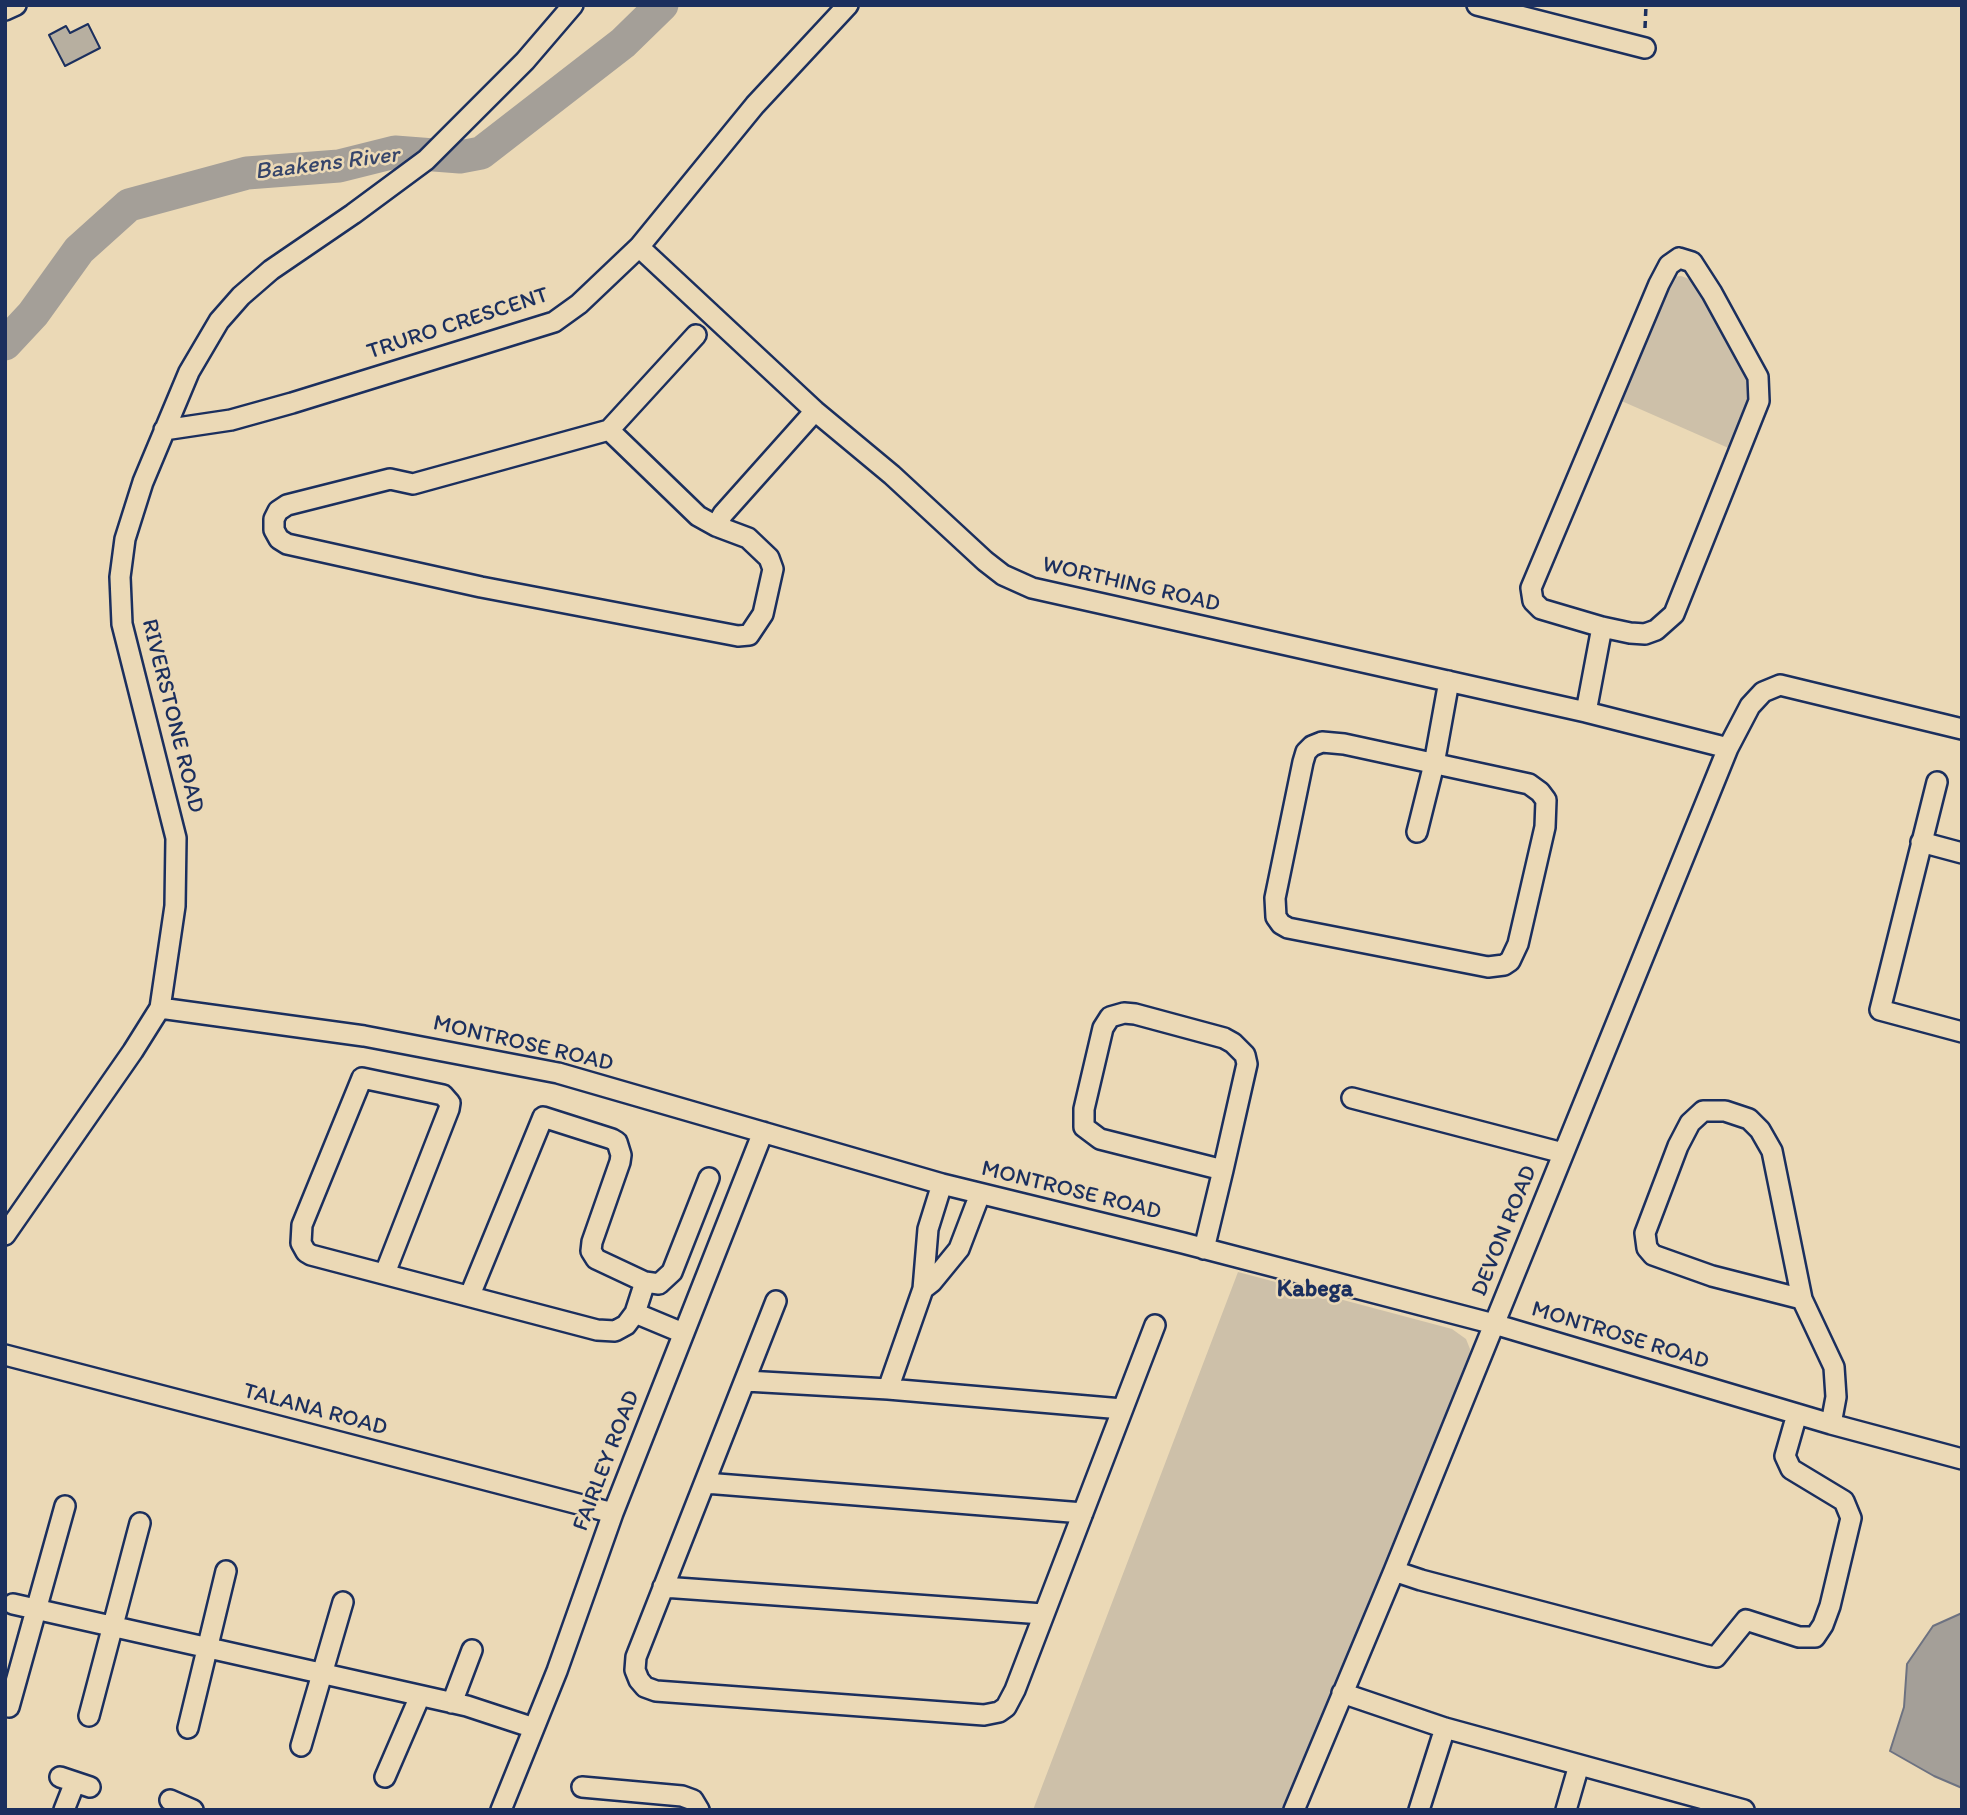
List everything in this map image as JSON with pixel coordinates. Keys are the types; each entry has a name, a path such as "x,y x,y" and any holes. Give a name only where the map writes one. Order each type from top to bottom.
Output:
{"street":[{"path":"5,10 16,5"},
{"name":"RIVERSTONE ROAD","path":"5,1235 160,1008 175,906 176,838 122,624 120,577 125,539 143,482 189,373 219,321 241,296 271,270 353,214 431,154 525,61 573,5"},
{"name":"TRURO CRESCENT","path":"164,430 231,420 554,323 579,304 639,247 755,105 848,5"},
{"path":"1477,5 1645,48"},
{"name":"WORTHING ROAD","path":"639,247 814,411 892,475 1003,575 1032,588 1586,712 1728,748"},
{"path":"1682,258 1692,262 1706,283 1753,366 1758,377 1759,401 1674,614 1656,631 1645,634 1602,627 1541,609 1533,601 1531,588 1659,284 1673,260 1682,258"},
{"path":"609,430 698,516 748,538 769,558 772,569 763,614 755,629 748,635 738,636 481,587 287,544 279,539 274,530 274,519 278,511 287,505 390,479 413,484 609,430 696,335"},
{"path":"716,526 723,514 814,411"},
{"path":"1586,712 1602,627"},
{"path":"1417,832 1434,764 1449,681"},
{"name":"DEVON ROAD","path":"1294,1810 1394,1571 1728,748 1750,706 1763,692 1780,685 1962,729"},
{"path":"1322,742 1344,744 1434,764 1529,785 1546,800 1545,827 1518,944 1510,961 1504,965 1488,967 1289,928 1281,924 1276,917 1275,898 1303,762 1312,746 1322,742"},
{"path":"1937,782 1880,1010 1962,1032"},
{"path":"1921,842 1962,853"},
{"name":"MONTROSE ROAD","path":"160,1008 364,1035 558,1073 942,1184 1494,1324 1831,1424 1962,1459"},
{"path":"1204,1249 1223,1170 1247,1064 1245,1055 1224,1038 1135,1014 1124,1013 1110,1017 1102,1028 1084,1109 1084,1127 1100,1139 1223,1170"},
{"path":"385,1273 450,1103 443,1095 362,1078 303,1226 301,1243 306,1252 597,1330 615,1331 626,1325 635,1313 645,1282"},
{"path":"1352,1098 1563,1153"},
{"path":"1802,1299 1712,1276 1653,1255 1647,1248 1645,1233 1678,1146 1690,1123 1703,1111 1726,1111 1749,1119 1767,1140 1777,1169 1802,1299 1834,1367 1836,1397 1831,1424"},
{"path":"470,1295 543,1117 617,1142 620,1162 591,1251 596,1259 645,1282 659,1284 672,1272 709,1178"},
{"name":"FAIRLEY ROAD","path":"502,1810 557,1671 613,1513 763,1132"},
{"path":"888,1389 923,1289 928,1228 942,1184"},
{"path":"923,1289 959,1249 980,1194"},
{"path":"776,1301 636,1657 635,1670 645,1687 656,1691 984,1715 999,1712 1006,1707 1015,1690 1155,1325"},
{"path":"635,1313 683,1333"},
{"name":"TALANA ROAD","path":"5,1355 613,1513"},
{"path":"746,1381 888,1389 1122,1409"},
{"path":"1394,1571 1716,1657 1746,1620 1799,1637 1815,1637 1830,1606 1851,1518 1844,1502 1791,1469 1786,1456 1797,1414"},
{"path":"705,1483 1083,1513"},
{"path":"9,1707 65,1506"},
{"path":"89,1716 140,1523"},
{"path":"188,1728 226,1571"},
{"path":"663,1587 1043,1614"},
{"path":"301,1746 344,1602"},
{"path":"13,1604 452,1703 534,1728"},
{"path":"452,1703 472,1650"},
{"path":"1342,1693 1445,1728 1744,1810"},
{"path":"385,1777 420,1696"},
{"path":"1419,1810 1445,1728"},
{"path":"1566,1810 1579,1765"},
{"path":"64,1810 75,1782"},
{"path":"582,1787 682,1796 692,1800 699,1810"},
{"path":"170,1800 191,1809"}],"path":[{"path":"1645,48 1646,5"}],"shaded area":[{"path":"1681,276 1692,280 1748,381 1753,395 1733,450 1617,399 1672,277"},
{"path":"1238,1272 1452,1329 1466,1339 1470,1349 1469,1368 1286,1810 1033,1810"},
{"path":"1962,1613 1962,1788 1934,1776 1890,1751 1904,1707 1907,1664 1933,1626"}],"building":[{"path":"88,24 100,48 65,66 49,35 66,26 70,33"}],"waterway":[{"name":"Baakens River","path":"5,344 33,314 79,250 129,205 247,173 339,166 395,152 460,157 481,153 623,43 662,5"}],"district":[{"name":"Kabega","path":"1315,1290"}]}
